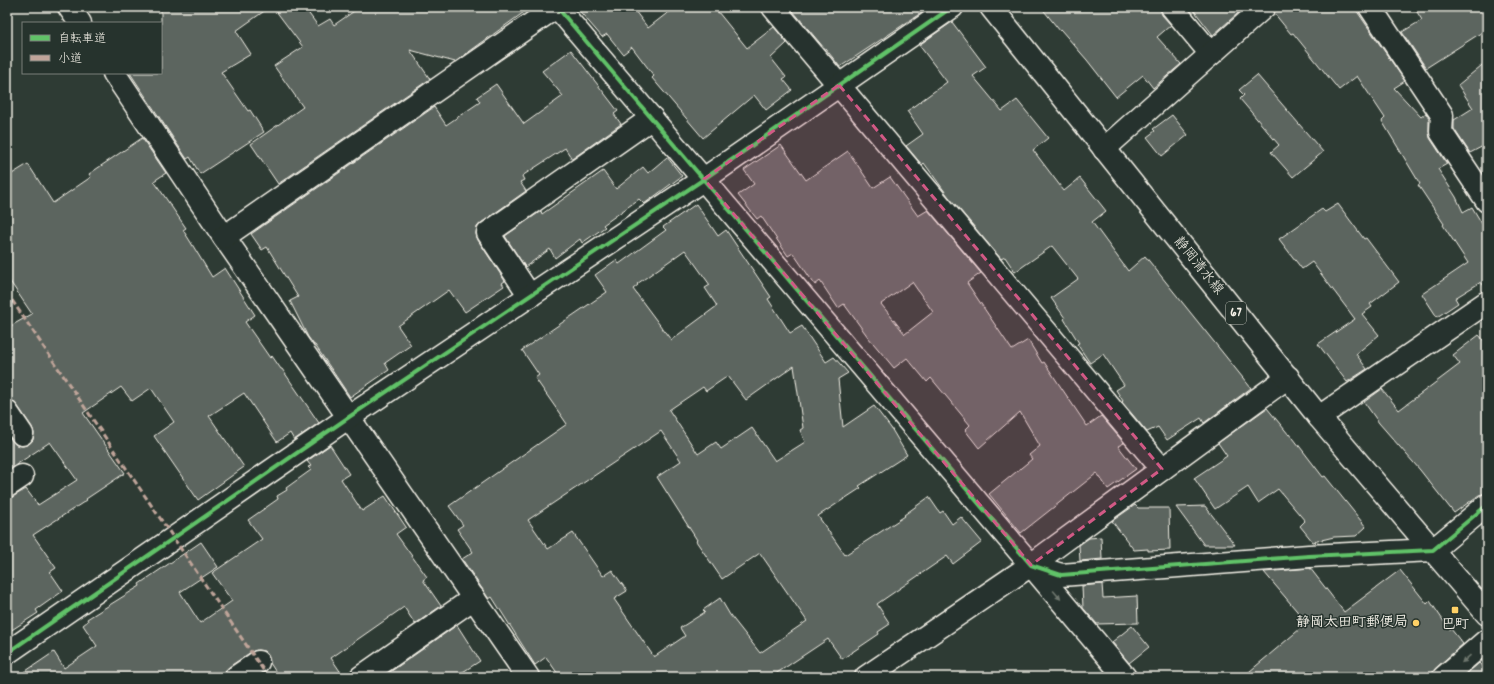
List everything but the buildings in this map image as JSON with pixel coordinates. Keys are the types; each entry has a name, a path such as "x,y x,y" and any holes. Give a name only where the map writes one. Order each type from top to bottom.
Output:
{"street":[{"path":"69,7 79,22"},
{"path":"224,237 556,7 1032,565 1125,677"},
{"path":"774,7 1162,469"},
{"path":"7,653 349,417 704,179 952,7"},
{"name":"静岡清水線","path":"991,7 1319,417 1487,614"},
{"path":"1172,7 1211,54"},
{"path":"1104,149 1264,7"},
{"path":"1370,7 1442,115 1441,132 1487,201"},
{"path":"115,74 224,237 528,677"},
{"path":"530,296 488,233 652,118"},
{"path":"1319,417 1487,302"},
{"path":"866,677 1032,565 1288,377"},
{"path":"7,412 22,434"},
{"path":"1032,565 1061,575 1301,557 1433,550 1487,505"},
{"path":"361,677 474,598"},
{"path":"1444,677 1487,640"},
{"path":"236,677 258,662"}],"highlighted area":[{"path":"839,85 1162,469 1031,565 704,179"}],"marked path":[{"path":"7,293 268,677"}],"cycle path":[{"path":"557,7 1031,565 1061,575 1309,556 1433,550 1487,505"},
{"path":"7,653 349,417 704,179 952,7"}],"place":[{"name":"巴町","path":"1455,610"},
{"name":"静岡太田町郵便局","path":"1416,623"}]}
